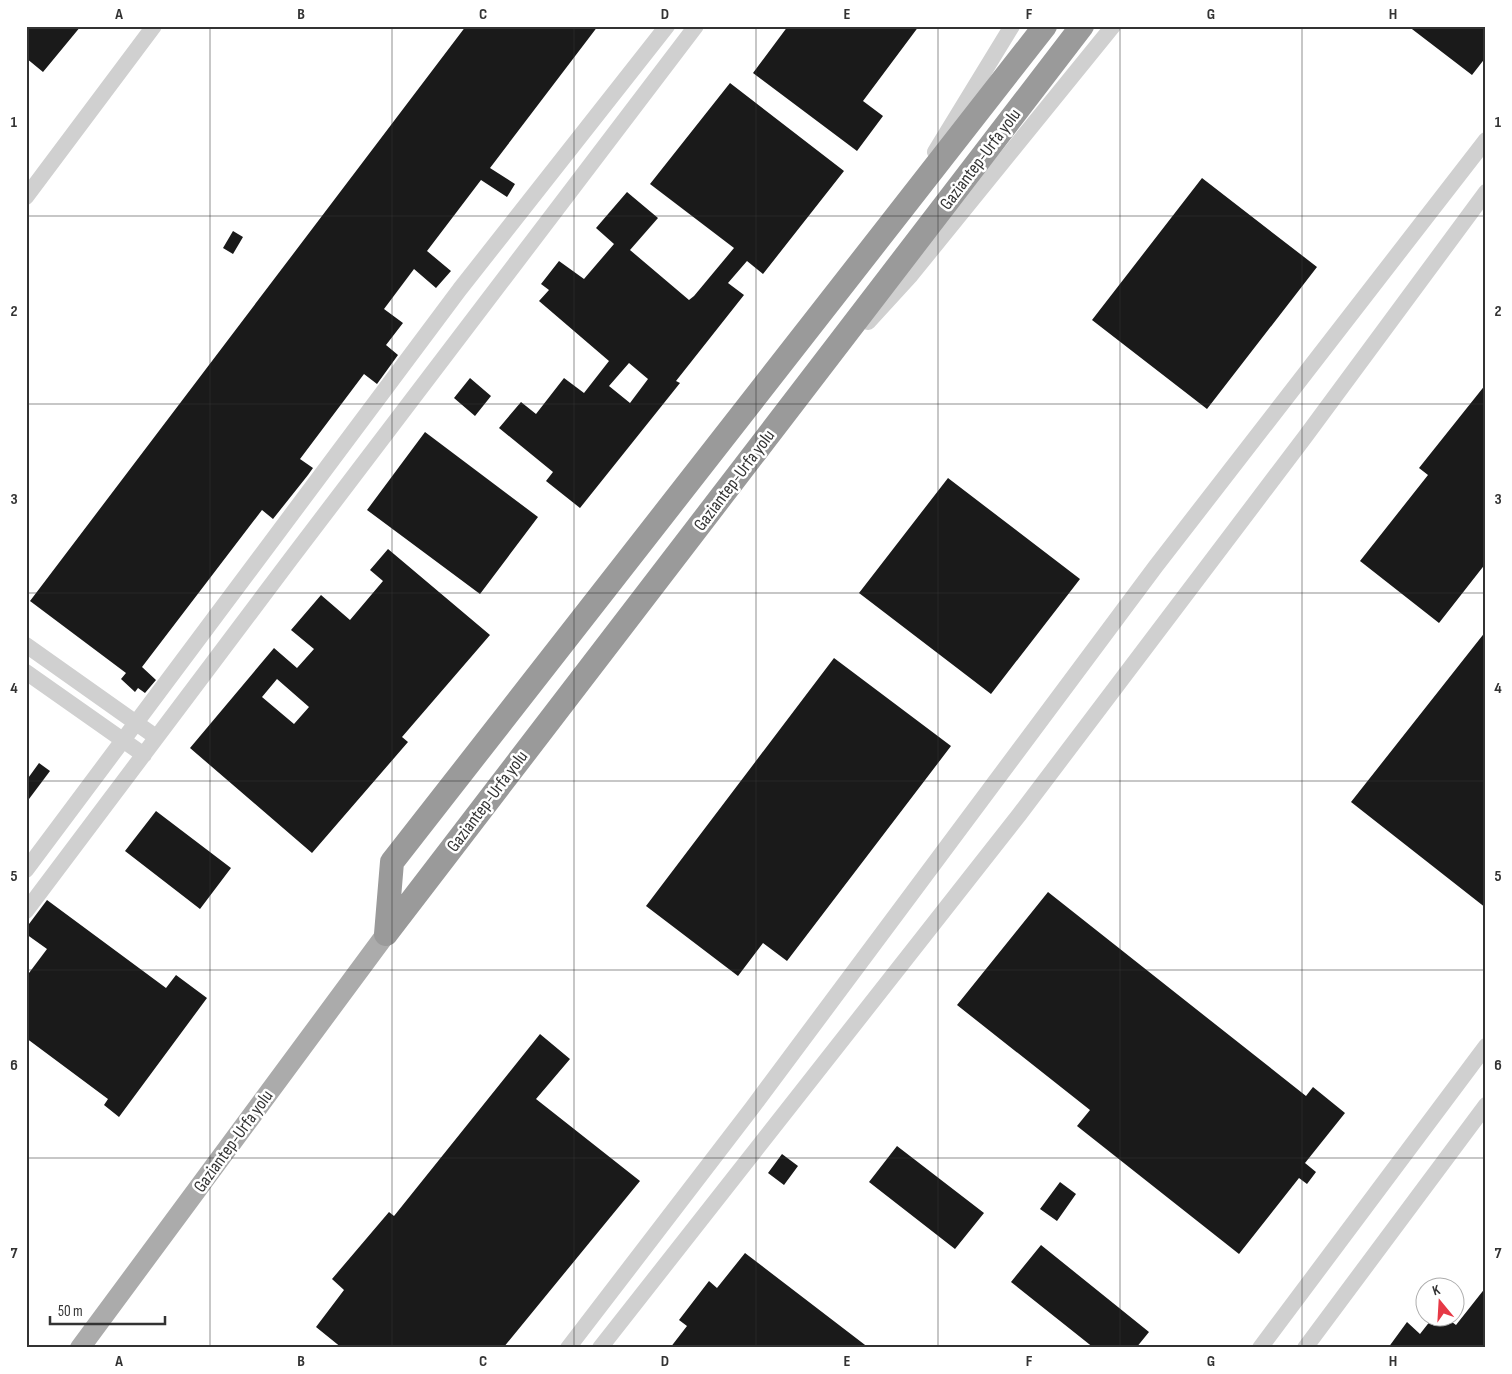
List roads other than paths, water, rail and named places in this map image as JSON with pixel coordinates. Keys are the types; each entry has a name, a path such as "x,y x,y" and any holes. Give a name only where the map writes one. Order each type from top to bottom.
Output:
{"highway":[{"name":"Gaziantep-Urfa yolu","path":"386,934 392,862 1045,26"},
{"name":"Gaziantep-Urfa yolu","path":"386,934 1082,26"}],"main road":[{"name":"Gaziantep-Urfa yolu","path":"80,1348 386,934"}],"street":[{"path":"26,870 123,742 231,592 460,290 666,26"},
{"path":"896,217 986,65 1012,26"},
{"path":"801,392 911,275 1112,26"},
{"path":"26,197 152,27"},
{"path":"26,911 693,27"},
{"path":"568,1348 752,1108 1156,566 1486,140"},
{"path":"600,1348 1019,814 1486,192"},
{"path":"26,645 156,737"},
{"path":"26,672 144,755"},
{"path":"1260,1348 1479,1067 1486,1046"},
{"path":"1306,1348 1486,1105"}]}
